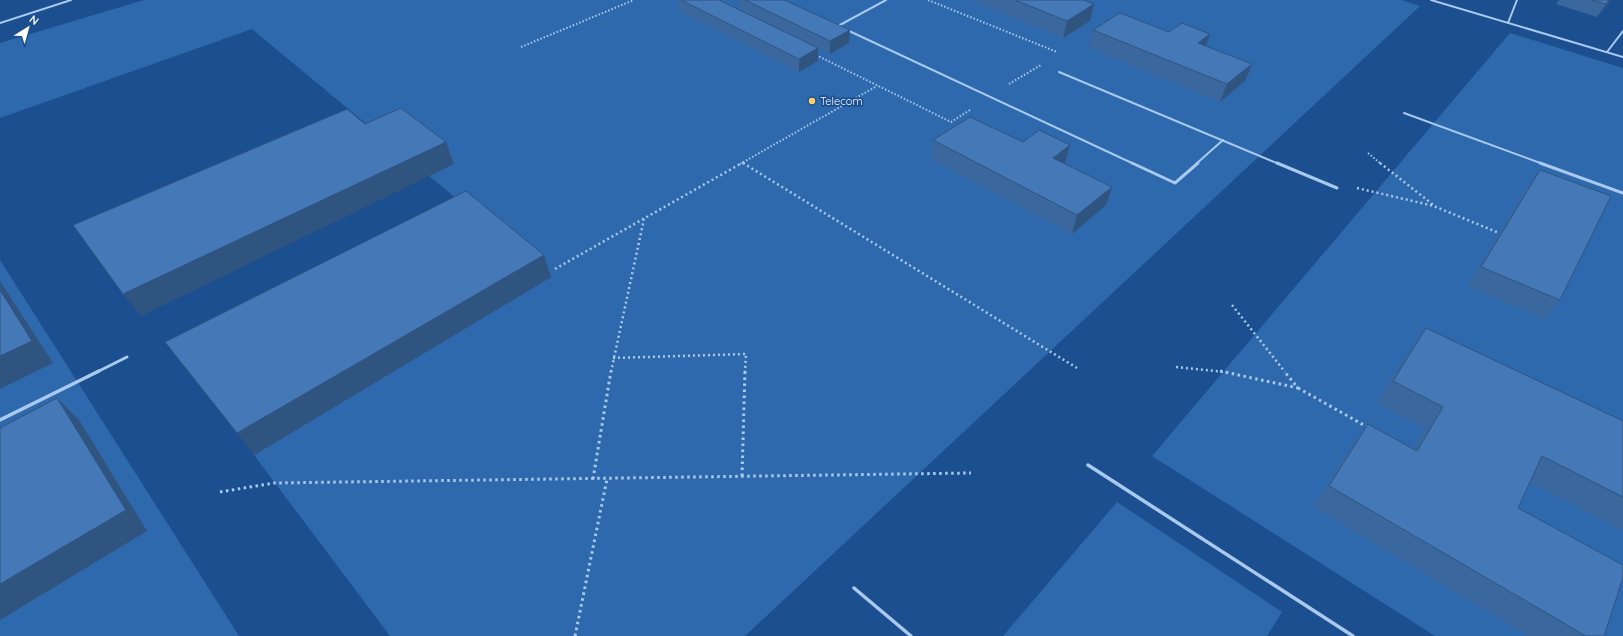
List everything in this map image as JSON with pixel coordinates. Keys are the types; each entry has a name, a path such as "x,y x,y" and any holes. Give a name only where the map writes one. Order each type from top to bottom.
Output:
{"lane":[{"path":"0,23 71,0"},
{"path":"838,26 886,0"},
{"path":"1431,0 1623,57"},
{"path":"1508,23 1518,0"},
{"path":"832,23 1175,183 1223,140"},
{"path":"1607,52 1623,31"},
{"path":"1059,72 1337,188"},
{"path":"1404,113 1623,193"},
{"path":"0,420 127,357"},
{"path":"1088,465 1353,636"},
{"path":"854,588 911,636"}],"path":[{"path":"521,47 634,0"},
{"path":"815,55 951,122"},
{"path":"554,269 877,86"},
{"path":"1368,153 1436,207"},
{"path":"742,162 1077,368"},
{"path":"1354,188 1436,207 1499,233"},
{"path":"593,479 612,358 644,218"},
{"path":"1232,304 1298,388"},
{"path":"612,358 746,354 742,476"},
{"path":"1176,367 1224,371 1298,388 1371,430"},
{"path":"220,492 274,483 971,473"},
{"path":"575,636 607,479"}],"shaded area":[{"path":"144,0 1401,0 1420,6 745,636 390,636 254,455 551,277 252,29 0,118 0,43"},
{"path":"1510,33 1623,68 1623,636 1435,636 1152,456"},
{"path":"0,260 239,636 0,636"},
{"path":"1117,502 1282,612 1267,636 1003,636"}],"building":[{"path":"681,0 719,0 818,48 799,59"},
{"path":"745,0 784,0 850,30 830,41"},
{"path":"1015,0 1083,0 1094,4 1067,21"},
{"path":"1591,0 1609,0 1606,4"},
{"path":"1120,13 1169,32 1182,23 1210,34 1198,43 1252,64 1227,84 1093,30"},
{"path":"401,108 446,142 123,294 73,225 347,109 365,124"},
{"path":"970,117 1023,142 1039,130 1070,145 1053,158 1112,187 1077,215 933,140"},
{"path":"1540,170 1611,196 1560,300 1481,267"},
{"path":"466,191 544,255 237,433 165,342"},
{"path":"0,290 32,341 0,356"},
{"path":"1426,328 1623,421 1623,497 1542,456 1518,508 1623,565 1623,578 1604,636 1586,636 1329,486 1368,424 1417,451 1443,407 1393,381"},
{"path":"57,398 126,510 0,584 0,428"}],"place":[{"name":"Telecom","path":"812,101"}]}
